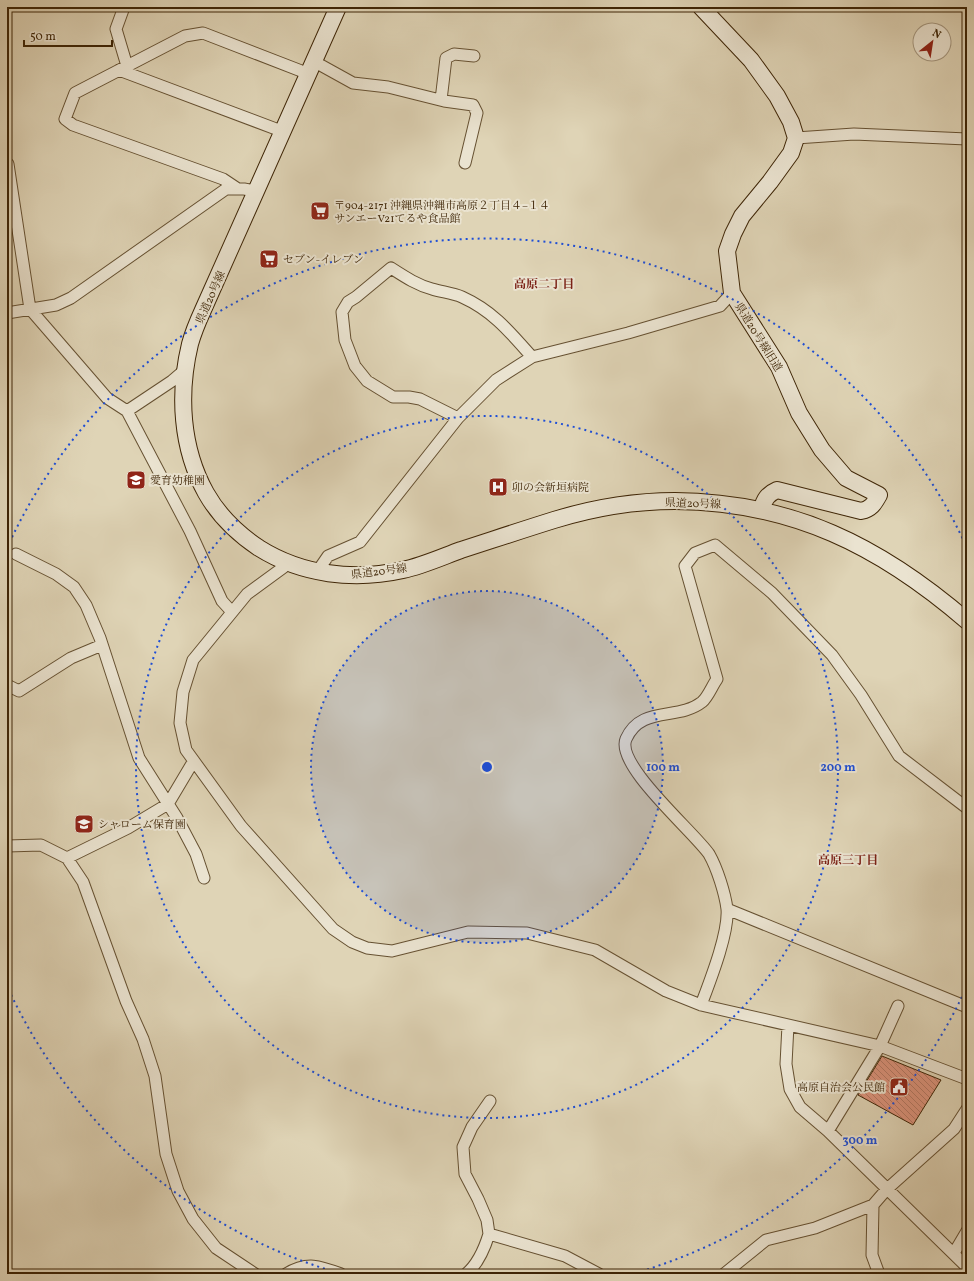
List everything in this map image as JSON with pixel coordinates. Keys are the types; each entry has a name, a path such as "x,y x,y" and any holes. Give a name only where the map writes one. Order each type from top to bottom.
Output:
{"main road":[{"name":"県道20号線","path":"338,7 190,342 182,391 185,429 192,463 198,480 221,515 234,530 269,554 288,564 317,572 350,576 402,570 557,519 623,505 675,501 712,503 762,509 820,528 870,550 910,576 967,621"},
{"path":"701,7 751,60 778,96 791,122 796,138"},
{"name":"県道20号線旧道","path":"762,509 765,499 770,493 777,490 861,511 868,510 874,505 879,495 846,478 822,450 799,413 779,367 732,293 727,251 733,234 742,216 770,182 791,153 796,138"}],"street":[{"path":"123,68 116,29 124,7"},
{"path":"238,189 223,179 73,124 65,119 75,93 185,36 203,33 312,68 353,83 388,87 440,100 473,105 477,113 465,163"},
{"path":"440,100 446,58 454,54 474,56"},
{"path":"123,68 284,132"},
{"path":"796,138 854,134 967,138"},
{"path":"8,164 30,309 107,398 127,411 190,530 222,601 232,612"},
{"path":"7,312 56,305 71,298 226,189 256,191"},
{"path":"458,418 420,400 409,397 392,397 368,381 355,366 345,340 342,312 348,302 391,268 411,282 433,290 460,296 486,310 507,328 532,357"},
{"path":"317,572 328,556 360,542 458,418 496,380 532,357 628,333 720,306 732,293"},
{"path":"127,411 172,381 186,369"},
{"path":"701,1005 726,927 727,909 716,868 708,854 691,832 656,797 634,767 630,761 625,741 632,727 654,715 682,711 702,702 717,679 685,566 695,553 715,545 772,593 832,655 861,695 899,756 967,808"},
{"path":"16,554 56,574 74,587 86,605 102,645 139,758 168,804 196,854 204,878"},
{"path":"288,564 247,594 194,660 183,692 180,723 186,750 193,762 241,826 334,929 352,942 366,948 392,951 468,932 527,934 595,950 666,992 701,1005 880,1046 967,1079"},
{"path":"7,685 19,691 71,658 102,645"},
{"path":"67,858 128,828 168,804 193,762"},
{"path":"7,846 41,845 67,858 83,882 126,1001 143,1039 155,1076 166,1154 178,1191 193,1219 216,1248 255,1274"},
{"path":"727,909 967,1007"},
{"path":"828,1131 880,1046 898,1006"},
{"path":"788,1025 786,1064 790,1089 800,1107 828,1131 886,1190 967,1267"},
{"path":"466,1274 471,1270 486,1243 489,1234 487,1220 465,1174 463,1147 472,1128 490,1101"},
{"path":"724,1274 766,1240 815,1228 873,1205 886,1190 954,1130 967,1110"},
{"path":"873,1205 872,1255 879,1274"},
{"path":"954,1254 967,1231"},
{"path":"489,1234 565,1256 599,1274"},
{"path":"286,1274 298,1266 320,1266 341,1274"}],"building":[{"name":"高原自治会公民館","path":"882,1056 941,1080 913,1125 858,1095"}],"place":[{"name":"〒904-2171 沖縄県沖縄市高原２丁目４−１４ サンエーV21てるや食品館","path":"320,211"},
{"name":"セブン-イレブン","path":"269,259"},
{"name":"愛育幼稚園","path":"136,480"},
{"name":"卯の会新垣病院","path":"498,487"},
{"name":"シャローム保育園","path":"84,824"},
{"name":"高原自治会公民館","path":"899,1087"}],"district":[{"name":"高原二丁目","path":"544,284"},
{"name":"高原三丁目","path":"848,860"}]}
